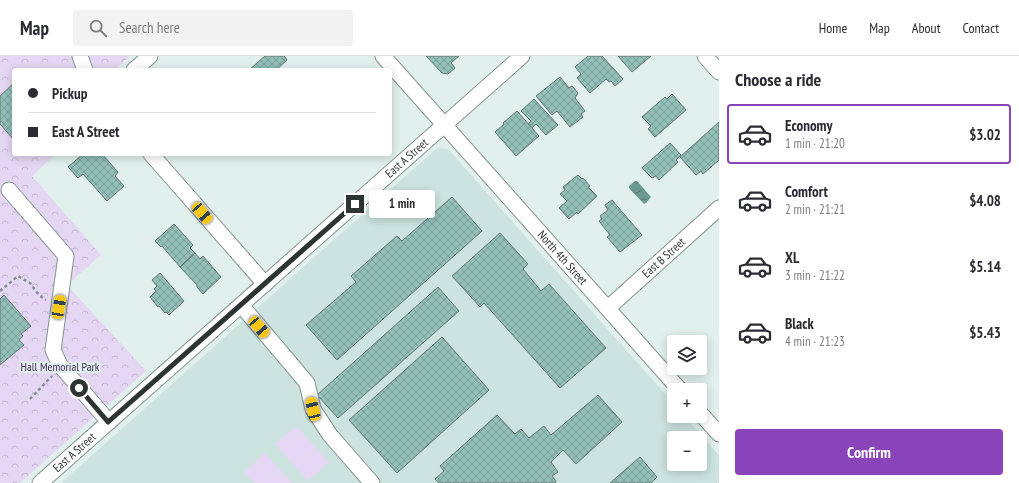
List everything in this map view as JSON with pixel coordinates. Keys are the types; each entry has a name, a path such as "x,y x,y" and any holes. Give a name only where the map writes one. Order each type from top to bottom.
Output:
{"street":[{"path":"80,56 84,68"},
{"path":"136,68 150,56"},
{"name":"North 4th Street","path":"383,56 674,383"},
{"name":"East A Street","path":"40,483 522,56"},
{"path":"705,56 719,72"},
{"path":"153,156 265,284"},
{"path":"9,190 66,256 53,350 60,365 108,422"},
{"name":"East B Street","path":"608,308 719,208"},
{"path":"241,305 308,384 313,409 330,436 372,483"},
{"path":"707,421 719,434"}],"path":[{"path":"0,291 18,276"}],"shaded area":[{"path":"437,148 448,149 667,396 667,423 690,423 697,431 667,431 667,471 707,471 707,442 719,455 719,483 61,483"}],"green space":[{"name":"Hall Memorial Park","path":"0,56 130,56 117,68 12,68 12,156 54,156 32,176 101,255 67,285 146,371 20,483 0,483"},
{"path":"296,426 329,462 308,481 275,444"},
{"path":"265,453 292,483 254,483 244,472"}],"water":[{"path":"637,181 651,197 644,204 629,188 629,186"}],"building":[{"path":"265,56 284,56 287,60 278,68 251,68"},
{"path":"426,56 459,56 451,63 455,68 448,74 442,73"},
{"path":"588,56 602,56 623,79 615,86 611,81 609,82 606,79 590,93 577,78 581,74 575,67"},
{"path":"618,56 651,56 632,72"},
{"path":"560,77 569,88 572,86 578,93 575,98 585,111 581,114 583,117 570,127 557,111 552,115 536,96"},
{"path":"12,85 12,138 0,124 0,96"},
{"path":"672,94 686,110 655,137 648,129 651,126 642,117 665,97 667,99"},
{"path":"534,99 558,125 546,135 536,124 532,128 528,124 531,121 521,111"},
{"path":"517,111 539,136 516,156 495,132"},
{"path":"719,122 719,160 703,174 701,171 696,175 680,157"},
{"path":"670,143 681,155 676,160 678,162 659,180 656,176 652,178 642,168"},
{"path":"81,156 104,156 118,172 115,176 124,186 107,201 83,174 78,178 68,167"},
{"path":"578,175 582,179 583,178 590,186 588,187 597,196 578,214 577,212 569,219 559,208 567,201 560,194 565,190 563,187"},
{"path":"452,197 482,231 337,360 306,325 356,282 351,276 397,236 402,241"},
{"path":"612,200 642,235 620,252 607,237 610,235 599,221 602,219 600,216 608,210 605,205"},
{"path":"174,224 193,245 190,248 195,253 180,267 162,246 161,247 155,241"},
{"path":"500,233 528,264 523,269 541,291 549,284 606,348 560,388 484,303 480,307 452,276"},
{"path":"195,253 200,259 203,256 221,277 203,294 197,285 180,267"},
{"path":"160,273 184,301 169,315 159,306 158,307 150,297 156,291 154,289 157,286 152,280"},
{"path":"438,287 459,311 338,418 317,395"},
{"path":"4,295 31,326 21,334 23,336 19,340 24,345 0,365 0,299"},
{"path":"442,337 489,390 397,473 349,420"},
{"path":"598,395 622,422 576,464 563,450 551,462 558,472 552,476 556,481 555,483 439,483 435,479 444,471 440,466 497,415 515,434 521,429 529,438 544,426 551,435"},
{"path":"640,457 657,477 651,483 610,483"}],"route":[{"path":"79,388 108,422 355,204"}]}
